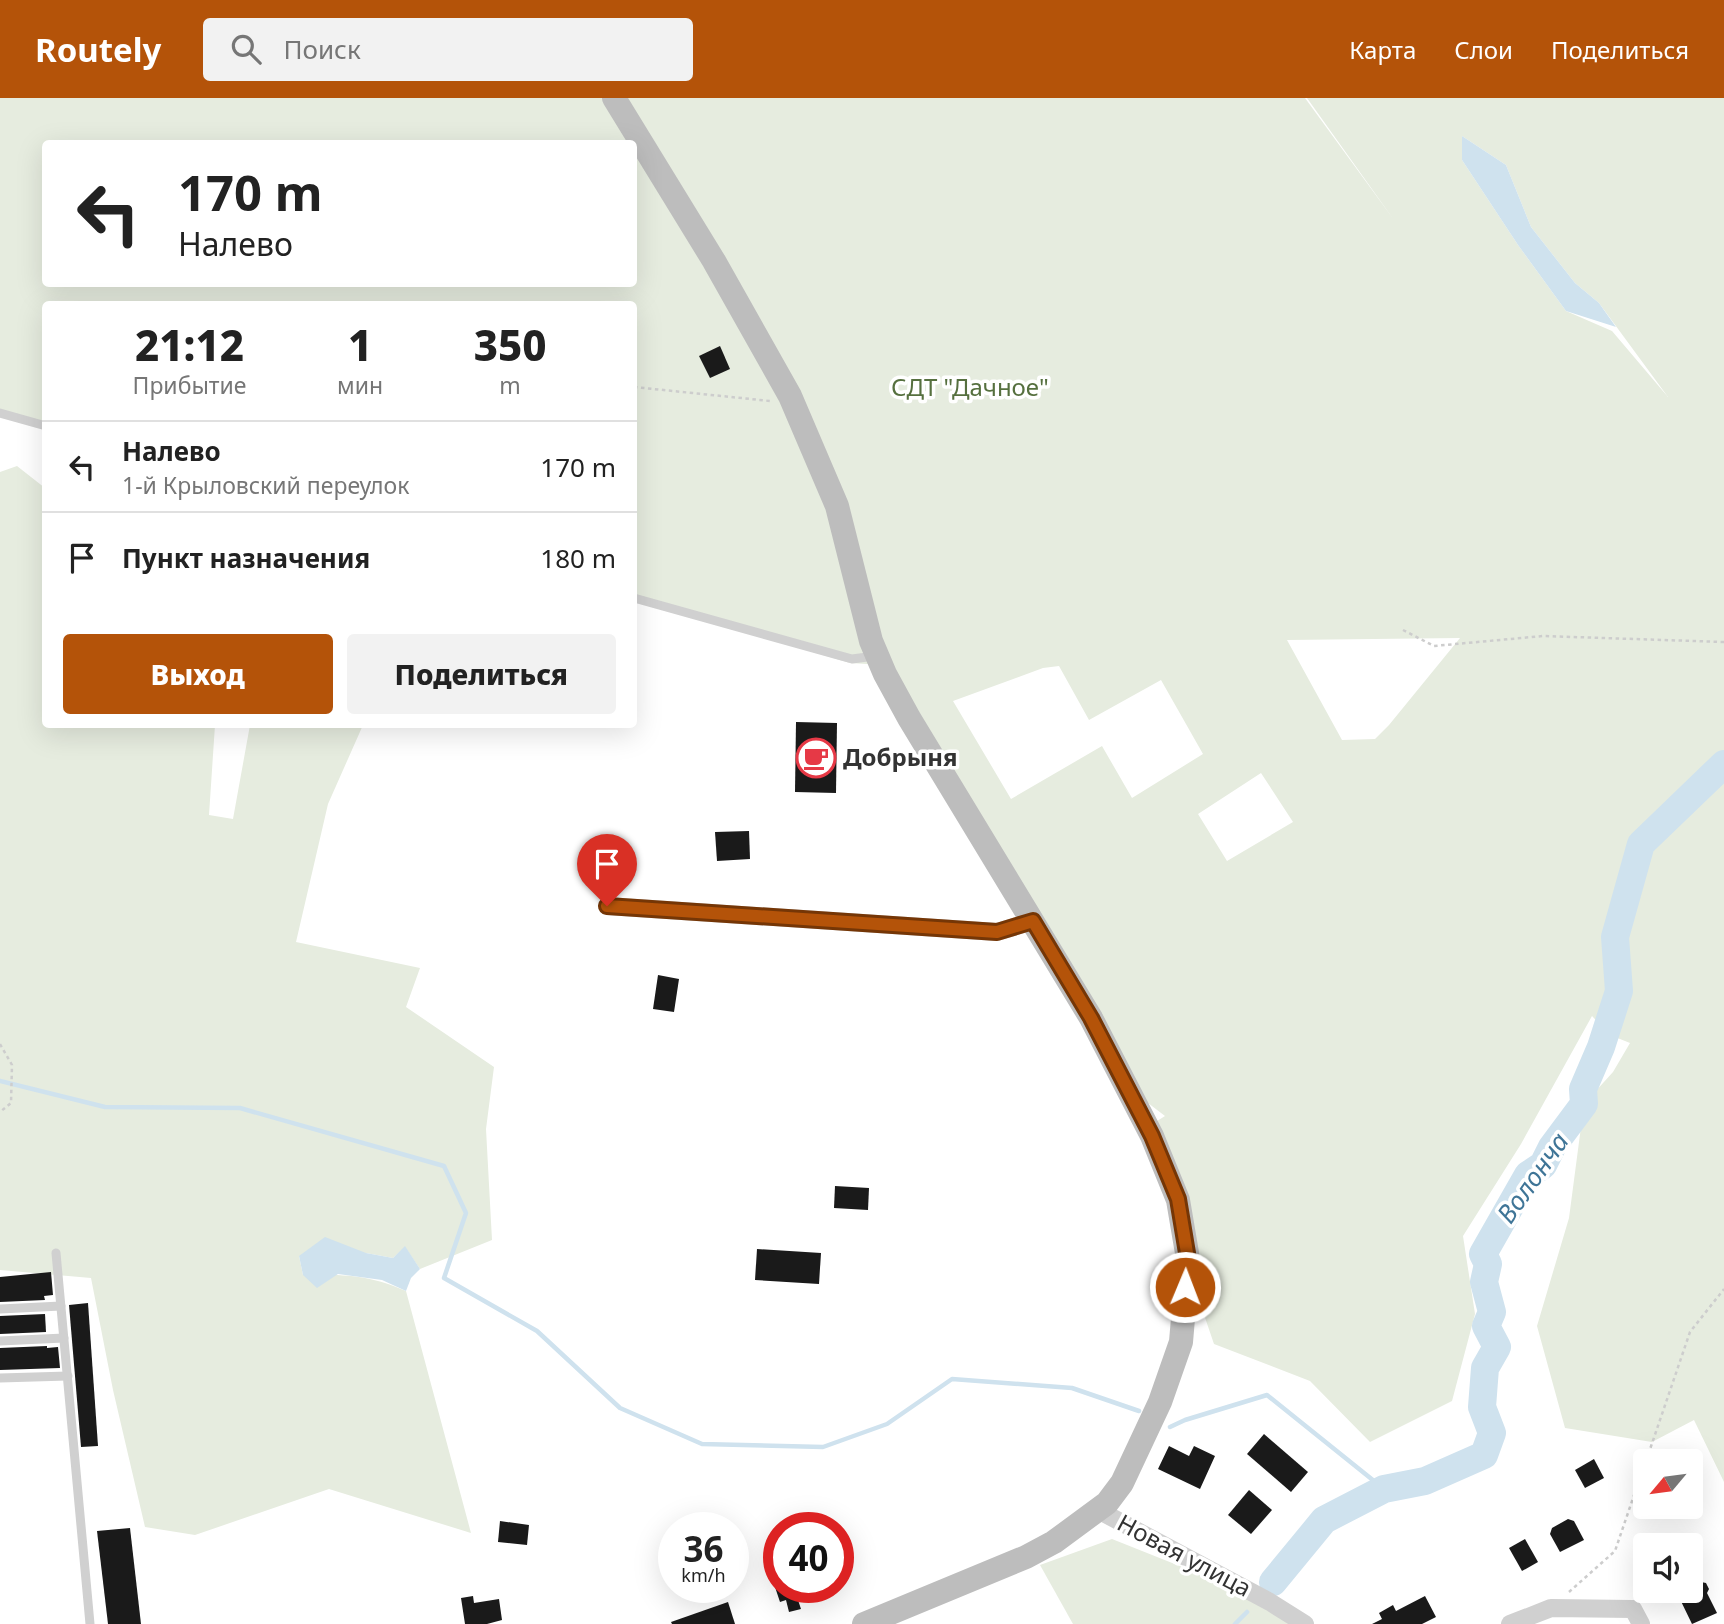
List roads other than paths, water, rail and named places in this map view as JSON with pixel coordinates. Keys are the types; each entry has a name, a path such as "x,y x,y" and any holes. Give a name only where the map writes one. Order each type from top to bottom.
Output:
{"street":[{"path":"614,98 713,261 789,394 837,506 865,622 877,655 904,710 1091,1018 1152,1136 1178,1199 1188,1259 1181,1342 1160,1402 1122,1483 1098,1510 1054,1542 1026,1557 864,1624"},
{"path":"607,906 997,932 1033,921"},
{"name":"Новая улица","path":"1098,1510 1270,1602 1305,1624"},
{"path":"1510,1624 1551,1608 1633,1609 1641,1624"}],"lane":[{"path":"0,413 42,425"},
{"path":"637,599 852,659 877,655"},
{"path":"56,1253 90,1624"},
{"path":"0,1309 61,1306"},
{"path":"0,1341 64,1338"},
{"path":"0,1378 68,1376"}],"water":[{"path":"1462,136 1506,165 1531,227 1575,283 1599,303 1616,327 1566,311 1462,160"},
{"path":"325,1237 366,1253 393,1258 405,1246 420,1269 411,1278 406,1291 382,1280 338,1274 317,1288 303,1275 299,1256"}],"waterway":[{"name":"Волонча","path":"1273,1582 1324,1520 1384,1489 1425,1481 1484,1455 1492,1433 1482,1407 1485,1368 1497,1347 1486,1326 1492,1312 1484,1282 1488,1264 1483,1254 1528,1175 1543,1165 1552,1147 1584,1104 1583,1089 1601,1047 1619,991 1615,937 1641,844 1724,764"},
{"path":"0,1081 105,1107 240,1108 444,1166 466,1213 444,1278 537,1331 620,1408 702,1444 823,1447 887,1424 952,1379 1072,1388 1139,1411"},
{"path":"1170,1427 1267,1395 1384,1489"},
{"name":"Волонча","path":"1235,1624 1247,1612"}],"place":[{"name":"Добрыня","path":"816,758"}],"park label":[{"name":"СДТ \"Дачное\"","path":"970,388"}]}
